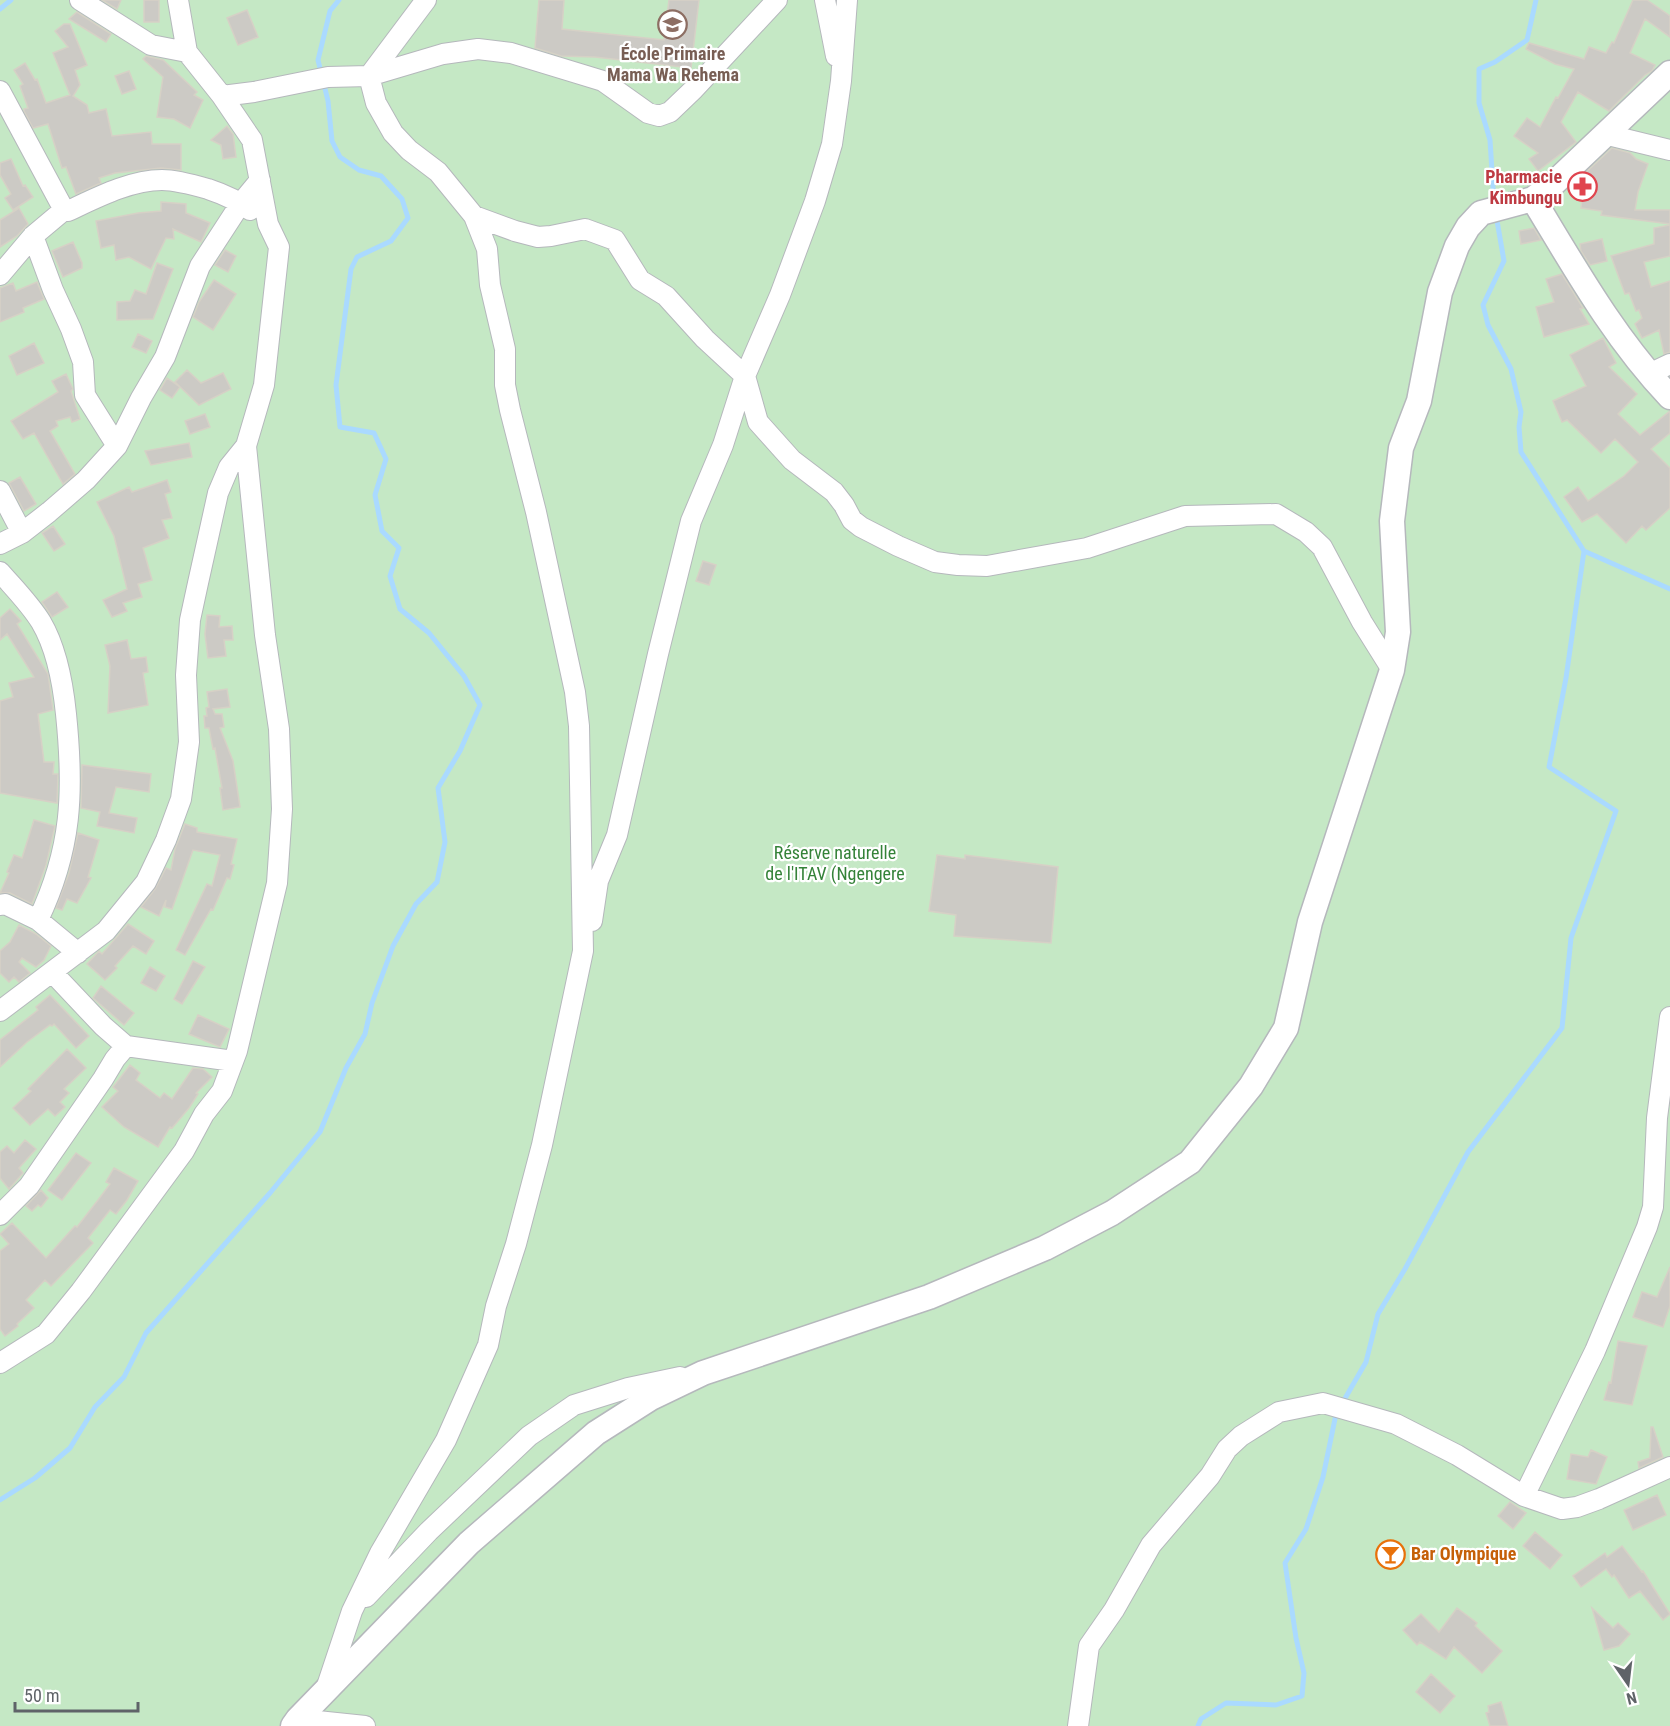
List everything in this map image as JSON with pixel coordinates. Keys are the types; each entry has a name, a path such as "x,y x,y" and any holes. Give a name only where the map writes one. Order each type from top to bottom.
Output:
{"street":[{"path":"80,0 151,45 187,52"},
{"path":"0,1011 106,931 146,882 166,840 181,799 189,742 186,675 190,620 218,493 230,467 246,446 264,385 279,247 268,224 252,140 222,96 187,52 178,0"},
{"path":"369,76 426,0"},
{"path":"222,96 255,92 321,78 369,76 442,54 478,50 511,53 603,81 648,113 659,116 670,112 694,89 777,0"},
{"path":"825,0 841,81"},
{"path":"325,1692 352,1611 380,1553 446,1440 488,1345 496,1306 516,1244 542,1145 590,929 598,880 617,835 691,521 723,445 745,376 780,295 815,201 832,144 841,81 847,0"},
{"path":"352,1611 429,1531 530,1436 574,1405 628,1388 703,1372 929,1297 1045,1248 1112,1214 1190,1162 1251,1086 1286,1028 1310,922 1392,670 1398,632 1392,521 1401,448 1419,401 1440,292 1457,246 1468,227 1492,210 1533,199 1552,185 1670,73"},
{"path":"369,76 376,103 393,133 409,150 438,171 474,216 487,249 490,285 505,349 505,385 536,512 575,692 581,770 584,951"},
{"path":"0,91 64,210"},
{"path":"1604,134 1670,150"},
{"path":"0,275 33,236 64,210 68,211 101,195 129,186 162,180 199,187 241,203 268,224"},
{"path":"0,544 50,512 86,480 117,446 165,357 200,266 241,203 260,180"},
{"path":"1533,199 1608,320 1659,369 1670,396"},
{"path":"474,216 537,237 585,229 615,240 639,280 666,296 705,339 745,376 758,422 792,460 834,492 852,520 861,527 935,562 987,566 1087,548 1185,516 1276,514 1306,532 1322,547 1362,621 1392,670"},
{"path":"33,236 83,362 85,395 117,446"},
{"path":"0,1363 46,1334 81,1291 184,1151 204,1114 222,1091 233,1061 277,883 282,809 279,729 265,635 246,446"},
{"path":"0,491 22,532"},
{"path":"0,572 41,622 56,657 64,696 71,767 71,797 61,861 51,892 38,920"},
{"path":"0,905 5,904 38,920 78,953"},
{"path":"52,972 103,1026 126,1046 233,1061"},
{"path":"1524,1496 1595,1351 1647,1227 1662,1180 1657,1119 1670,1017"},
{"path":"0,1215 29,1186 126,1046"},
{"path":"296,1723 470,1543 596,1433 651,1398 703,1372"},
{"path":"1078,1726 1089,1646 1114,1610 1151,1545 1209,1476 1227,1449 1241,1436 1279,1412 1323,1403 1396,1424 1457,1455 1524,1496 1562,1509 1577,1507 1669,1471"},
{"path":"296,1723 366,1726"}],"green space":[{"name":"Réserve naturelle de l'ITAV (Ngengere","path":"0,0 1670,0 1670,1726 0,1726"}],"building":[{"path":"102,0 121,0 117,9"},
{"path":"144,0 159,0 159,22 144,22"},
{"path":"539,0 564,0 562,29 664,40 669,0 699,0 691,68 595,57 561,56 535,48"},
{"path":"1633,0 1647,0 1670,16 1670,37 1645,19 1630,53 1655,65 1652,71 1645,75 1609,111 1578,92 1561,122 1576,142 1538,171 1529,159 1538,153 1514,136 1527,118 1540,127 1574,69 1555,64 1526,49 1529,43 1584,59 1589,47 1606,53 1612,42 1614,43"},
{"path":"247,10 258,37 238,45 227,18"},
{"path":"77,12 111,34 106,42 69,19"},
{"path":"64,24 70,24 87,65 75,70 80,85 73,96 87,105 89,113 106,109 112,136 151,132 152,144 181,144 181,170 161,168 115,173 99,178 101,183 76,194 66,167 62,168 48,124 33,128 24,111 28,108 20,86 23,84 14,70 25,63 35,80 37,79 46,103 70,95 53,53 68,47 55,31"},
{"path":"146,56 163,60 197,92 194,95 203,100 190,128 174,119 157,117 163,77 143,59"},
{"path":"129,71 136,89 122,94 115,76"},
{"path":"227,126 233,134 236,157 223,159 221,145 211,140"},
{"path":"1612,148 1630,153 1636,159 1648,164 1638,192 1635,210 1670,210 1670,224 1601,215 1602,211 1581,208 1584,180 1581,177"},
{"path":"11,159 23,186 25,185 33,197 13,210 5,198 11,194 0,175 0,163"},
{"path":"161,202 186,204 186,213 210,223 201,242 173,229 174,239 166,238 151,269 129,257 116,260 114,245 101,248 96,221 161,211"},
{"path":"19,208 28,224 17,236 0,247 0,220"},
{"path":"1670,225 1670,256 1644,262 1651,287 1670,281 1670,352 1664,354 1659,330 1642,338 1635,324 1642,318 1639,310 1636,311 1629,293 1625,294 1611,256 1654,244 1654,228"},
{"path":"1534,228 1541,240 1521,244 1519,231"},
{"path":"1602,239 1607,261 1590,265 1581,251 1580,244"},
{"path":"73,242 82,268 63,277 52,251"},
{"path":"225,250 236,256 228,272 215,265"},
{"path":"157,263 173,269 153,319 117,320 117,302 130,301 135,290 146,294"},
{"path":"1562,274 1583,308 1580,309 1589,324 1544,337 1536,307 1554,302 1546,279"},
{"path":"214,280 236,294 213,330 193,317 199,302"},
{"path":"37,282 44,299 23,308 24,312 0,322 0,288 13,283 16,291"},
{"path":"138,334 152,341 146,353 132,347"},
{"path":"1603,338 1616,363 1609,367 1637,394 1618,414 1640,435 1670,411 1670,433 1651,449 1670,468 1670,508 1646,530 1642,526 1626,543 1597,514 1582,522 1564,497 1578,487 1588,501 1624,476 1638,462 1615,439 1601,453 1567,420 1562,422 1553,401 1586,386 1570,355"},
{"path":"34,343 44,363 17,375 9,356"},
{"path":"187,370 201,383 223,373 231,389 199,405 175,382"},
{"path":"66,374 73,389 71,391 80,419 72,422 70,417 56,421 58,426 50,431 75,474 63,484 34,433 23,439 11,421 58,392 52,381"},
{"path":"167,378 180,387 172,398 160,390"},
{"path":"205,414 210,427 190,434 185,421"},
{"path":"189,443 192,457 151,465 145,451"},
{"path":"20,477 36,504 24,511 9,483"},
{"path":"167,480 171,492 165,494 172,518 162,520 169,538 143,548 152,580 138,584 142,597 123,603 127,611 112,617 103,600 127,589 114,536 97,502 129,487 132,492"},
{"path":"53,526 65,544 54,551 42,533"},
{"path":"703,561 716,565 709,585 696,581"},
{"path":"57,592 68,607 52,617 42,602"},
{"path":"10,609 21,621 17,624 48,674 53,710 38,714 44,762 54,762 53,774 58,774 57,803 0,793 0,701 13,697 9,683 34,677 7,634 0,640 0,618"},
{"path":"207,615 220,616 219,627 232,626 233,640 224,640 226,656 208,658 205,634"},
{"path":"127,640 131,659 146,657 148,672 143,673 148,705 108,713 110,666 105,645"},
{"path":"227,689 230,707 213,709 215,714 222,714 224,727 220,728 233,761 240,807 223,810 220,788 222,788 215,748 213,749 209,728 205,728 204,716 207,716 206,708 209,707 207,692"},
{"path":"82,765 151,774 149,792 116,787 109,813 137,818 134,833 97,826 100,812 81,808"},
{"path":"34,820 55,826 46,865 32,904 10,893 0,893 14,855 22,858"},
{"path":"185,824 197,828 197,832 237,839 230,879 227,878 213,910 211,909 185,955 176,950 207,884 212,886 220,855 193,850 172,909 165,907 166,900 159,916 141,907 155,889 166,868 171,870 175,849"},
{"path":"78,833 99,840 88,877 91,878 77,903 67,899 62,910 56,908 69,873"},
{"path":"937,855 965,859 965,855 1058,867 1051,943 954,936 956,915 929,911"},
{"path":"128,924 154,941 146,954 133,946 105,980 87,964 99,951 102,954"},
{"path":"19,925 36,934 51,946 44,960 36,967 22,958 19,962 30,973 19,982 14,977 9,982 0,973 0,951 10,942"},
{"path":"193,961 205,967 182,1004 174,999"},
{"path":"150,967 165,976 156,991 141,983"},
{"path":"101,986 134,1013 124,1025 93,998"},
{"path":"50,995 89,1036 76,1048 54,1024 50,1025 0,1067 0,1040 38,1010 36,1007"},
{"path":"198,1015 229,1029 220,1047 189,1034"},
{"path":"67,1049 86,1068 64,1089 69,1093 60,1102 65,1107 55,1116 48,1109 30,1125 13,1108 31,1091 28,1089"},
{"path":"130,1065 140,1073 136,1080 160,1098 164,1093 172,1099 193,1068 203,1069 212,1077 196,1093 198,1094 189,1108 172,1128 170,1127 158,1147 124,1127 102,1107 118,1091 113,1087"},
{"path":"25,1140 36,1149 19,1168 23,1173 9,1189 0,1178 0,1152 7,1146 14,1153"},
{"path":"76,1153 91,1163 62,1200 48,1190"},
{"path":"114,1168 138,1181 127,1200 116,1214 110,1210 88,1238 93,1243 51,1286 45,1280 26,1300 34,1308 17,1324 18,1326 5,1336 0,1329 0,1251 9,1244 0,1234 12,1223 46,1258 75,1226 77,1227 98,1200 110,1184 106,1182"},
{"path":"41,1190 48,1198 41,1207 38,1205 32,1211 26,1206"},
{"path":"1670,1267 1670,1306 1663,1327 1633,1317 1642,1292 1657,1297"},
{"path":"1618,1341 1647,1346 1632,1405 1604,1400 1609,1382 1611,1383"},
{"path":"1651,1427 1653,1427 1663,1457 1639,1468 1638,1462 1650,1458"},
{"path":"1591,1450 1607,1457 1596,1484 1567,1479 1571,1454 1588,1457"},
{"path":"1657,1495 1666,1515 1633,1530 1624,1510"},
{"path":"1510,1502 1526,1513 1513,1529 1498,1516"},
{"path":"1535,1532 1562,1555 1550,1569 1523,1546"},
{"path":"1622,1546 1643,1571 1670,1614 1663,1620 1640,1591 1629,1598 1614,1575 1612,1577 1606,1569 1581,1587 1573,1576 1605,1553 1607,1557"},
{"path":"1457,1608 1477,1623 1475,1626 1502,1651 1482,1673 1454,1647 1446,1659 1420,1642 1417,1645 1403,1630 1421,1614 1439,1632"},
{"path":"1592,1608 1613,1628 1618,1623 1630,1634 1619,1646 1604,1650"},
{"path":"1431,1674 1455,1696 1440,1713 1416,1692"},
{"path":"1501,1702 1508,1726 1490,1726 1486,1713 1489,1712 1488,1706"}],"waterway":[{"path":"0,9 11,0"},
{"path":"0,1500 35,1478 70,1448 95,1407 124,1377 146,1333 270,1193 320,1132 346,1068 365,1034 372,1003 393,946 416,904 437,882 445,842 438,788 460,751 480,705 464,676 429,633 400,609 390,576 399,548 382,531 375,495 386,459 374,433 340,427 336,385 351,269 357,257 391,241 408,218 402,199 381,176 359,170 340,157 332,141 328,101 318,60 330,11 339,0"},
{"path":"1494,203 1490,140 1479,103 1479,69 1495,62 1527,40 1536,0"},
{"path":"1496,215 1504,261 1483,305 1488,325 1511,369 1521,412 1519,427 1521,452 1584,551 1670,589"},
{"path":"1198,1726 1201,1719 1226,1703 1276,1705 1302,1696 1304,1673 1296,1638 1285,1563 1306,1529 1323,1477 1336,1414 1366,1362 1378,1314 1468,1152 1562,1028 1571,938 1616,811 1549,767 1566,678 1584,551"}],"place":[{"name":"École Primaire Mama Wa Rehema","path":"673,25"},
{"name":"Pharmacie Kimbungu","path":"1583,187"},
{"name":"Bar Olympique","path":"1390,1554"}]}
